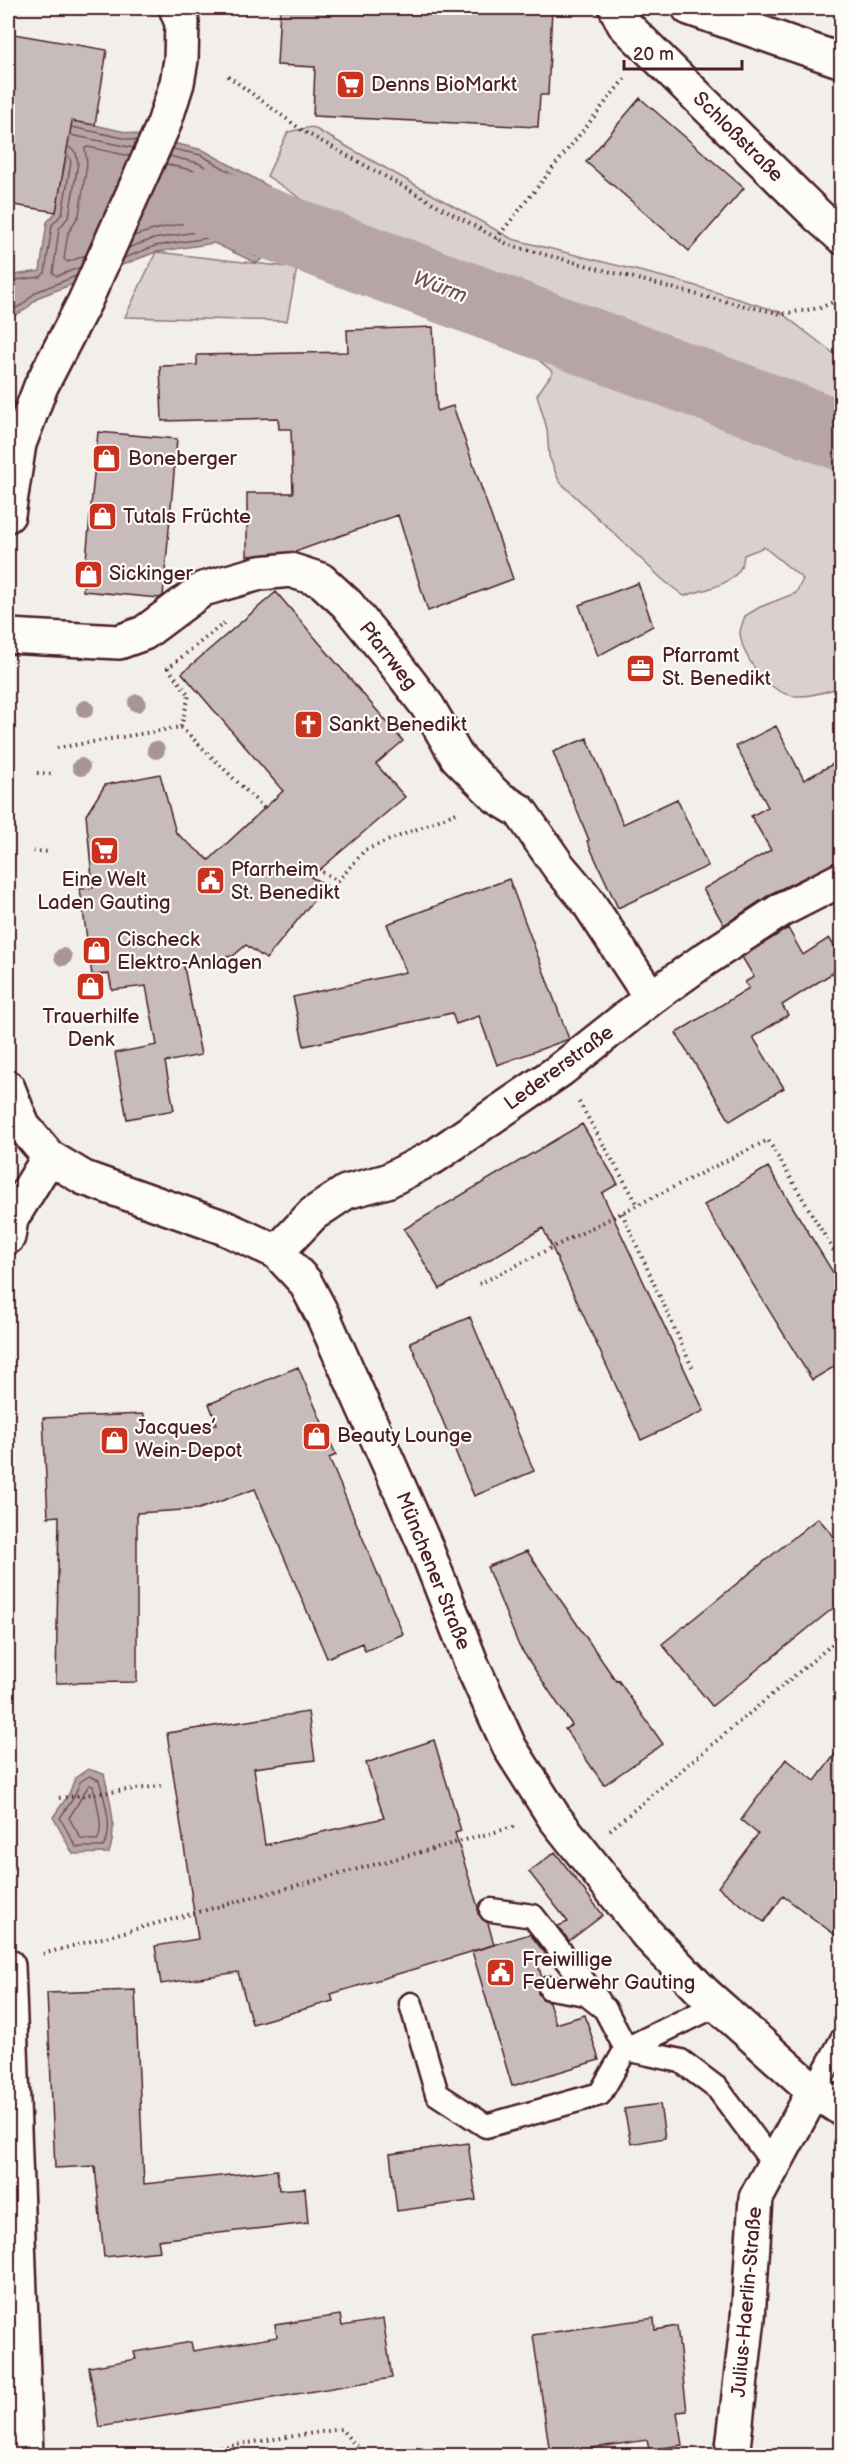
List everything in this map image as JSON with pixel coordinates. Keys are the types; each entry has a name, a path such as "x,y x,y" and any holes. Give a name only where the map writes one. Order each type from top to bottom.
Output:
{"street":[{"path":"8,515 13,443 85,301 164,124 177,83 181,60 182,23 176,8"},
{"name":"Schloßstraße","path":"616,8 624,24 842,237"},
{"path":"689,8 842,61"},
{"name":"Pfarrweg","path":"8,636 119,642 144,633 203,589 270,572 290,570 321,580 347,604 387,653 428,707 457,757 496,797 520,811 559,867 586,899 651,998"},
{"name":"Ledererstraße","path":"278,1252 313,1214 346,1192 387,1181 435,1156 560,1071 651,998 705,960 781,910 842,879"},
{"name":"Münchener Straße","path":"8,1092 23,1126 49,1157 84,1178 225,1228 278,1252 305,1282 323,1316 424,1543 472,1665 510,1748 554,1817 647,1934 717,2005 814,2091 842,2109"},
{"path":"8,1237 11,1220 49,1157"},
{"path":"8,1966 26,2456"},
{"name":"Julius-Haerlin-Straße","path":"732,2456 748,2319 756,2198 814,2091"}],"lane":[{"path":"491,1911 533,1916 605,2009 626,2049 681,2061 718,2089 774,2163"},
{"path":"550,1988 586,1994 605,2009"},
{"path":"411,2004 437,2094 486,2126 600,2094 626,2049 717,2005"},
{"path":"814,2091 842,2040"}],"path":[{"path":"496,239 649,48"},
{"path":"228,76 303,131 509,245 706,297 782,314 820,308 842,298"},
{"path":"181,727 189,695 168,668 222,625"},
{"path":"57,748 181,727"},
{"path":"181,727 264,808"},
{"path":"37,773 54,774"},
{"path":"317,869 338,881 365,850 496,797"},
{"path":"33,851 50,852"},
{"path":"586,1114 638,1205"},
{"path":"479,1284 768,1140 842,1265"},
{"path":"622,1213 692,1367"},
{"path":"582,1853 842,1636"},
{"path":"59,1798 161,1786"},
{"path":"42,1954 554,1817"},
{"path":"161,2456 341,2429 365,2456"}],"shaded area":[{"path":"312,127 512,239 683,282 780,312 841,359 841,687 807,696 786,694 776,689 759,674 742,644 740,632 745,616 760,607 796,593 803,579 764,547 744,555 737,573 722,584 684,596 663,580 559,481 549,456 547,429 537,395 553,372 520,345 267,176 288,132"},
{"path":"156,252 297,268 287,321 125,317"}],"water":[{"path":"39,115 95,125 203,150 268,186 301,235 256,263 214,243 156,252 39,297 25,310 8,319 8,276 40,271 47,222 56,212 65,160 32,155"},
{"path":"88,1769 104,1774 113,1823 109,1853 73,1854 53,1817 69,1794 75,1778"}],"building":[{"path":"280,8 552,8 548,95 540,95 538,127 313,116 315,67 277,65"},
{"path":"8,33 107,50 95,125 72,121 56,212 8,204"},
{"path":"640,98 744,188 689,251 586,162"},
{"path":"433,327 437,411 453,406 513,579 428,611 398,515 295,552 247,556 247,493 293,493 291,429 279,429 278,418 162,421 160,366 197,365 197,355 348,352 347,330"},
{"path":"98,432 177,439 163,596 159,598 83,591"},
{"path":"638,583 653,626 598,656 579,605"},
{"path":"276,592 403,741 376,764 405,797 311,877 326,885 266,959 246,945 233,956 183,962 201,1055 165,1062 174,1110 127,1119 115,1053 157,1045 146,986 112,990 109,974 92,975 80,889 93,888 86,815 105,785 160,774 176,833 209,860 283,791 182,673"},
{"path":"776,726 804,780 842,759 842,860 772,893 724,925 703,889 771,850 751,816 768,807 736,746"},
{"path":"587,738 623,824 677,799 708,866 618,908 587,841 589,840 553,752"},
{"path":"509,879 569,1039 497,1065 479,1016 456,1024 452,1013 304,1046 293,997 406,972 387,924"},
{"path":"788,928 803,955 829,938 842,958 842,967 782,1005 788,1015 753,1037 784,1088 730,1121 676,1033 749,988 745,982 754,977 742,957"},
{"path":"582,1124 618,1184 602,1193 704,1411 641,1440 543,1228 440,1289 404,1229"},
{"path":"768,1167 842,1287 842,1362 812,1380 704,1205"},
{"path":"470,1317 534,1471 474,1496 410,1342"},
{"path":"298,1367 336,1455 329,1458 403,1634 365,1651 362,1643 327,1658 255,1489 199,1509 137,1513 137,1682 56,1683 59,1516 48,1517 43,1418 144,1414 144,1432 161,1425 217,1424 209,1404"},
{"path":"818,1518 842,1546 842,1601 712,1706 662,1644"},
{"path":"527,1551 616,1681 618,1680 663,1744 604,1785 565,1729 572,1725 519,1646 487,1567"},
{"path":"308,1712 315,1760 254,1768 265,1845 384,1818 366,1763 434,1740 461,1831 455,1833 478,1907 478,1914 488,1923 494,1945 331,1994 333,2001 252,2024 238,1972 161,1984 155,1946 198,1939 167,1733"},
{"path":"842,1745 842,1940 783,1896 764,1922 718,1887 758,1834 741,1820 786,1759 815,1781"},
{"path":"555,1852 603,1915 569,1941 558,1926 568,1922 529,1872"},
{"path":"530,1934 548,1957 538,1964 542,1978 537,1985 538,1993 542,1999 549,2002 556,2024 585,2015 599,2060 512,2086 472,1951"},
{"path":"135,1990 144,2184 277,2170 279,2190 305,2188 308,2223 158,2240 160,2251 104,2257 95,2166 55,2168 47,1993"},
{"path":"660,2104 665,2138 631,2144 624,2109"},
{"path":"468,2143 476,2200 397,2211 390,2154"},
{"path":"340,2315 342,2326 383,2319 392,2378 99,2427 89,2367 136,2359 134,2352 191,2342 193,2351 277,2337 275,2325"},
{"path":"654,2318 655,2330 677,2326 687,2411 677,2412 682,2445 649,2450 647,2440 550,2454 533,2335"}],"waterway":[{"name":"Würm","path":"210,202 842,436"}],"place":[{"name":"Denns BioMarkt","path":"350,85"},
{"name":"Boneberger","path":"107,459"},
{"name":"Tutals Früchte","path":"102,517"},
{"name":"Sickinger","path":"88,574"},
{"name":"Pfarramt St. Benedikt","path":"641,668"},
{"name":"Sankt Benedikt","path":"308,725"},
{"name":"Eine Welt Laden Gauting","path":"104,850"},
{"name":"Pfarrheim St. Benedikt","path":"210,881"},
{"name":"Cischeck Elektro-Anlagen","path":"96,951"},
{"name":"Trauerhilfe Denk","path":"91,986"},
{"name":"Beauty Lounge","path":"316,1436"},
{"name":"Jacques’ Wein-Depot","path":"114,1440"},
{"name":"Freiwillige Feuerwehr Gauting","path":"501,1972"}]}
